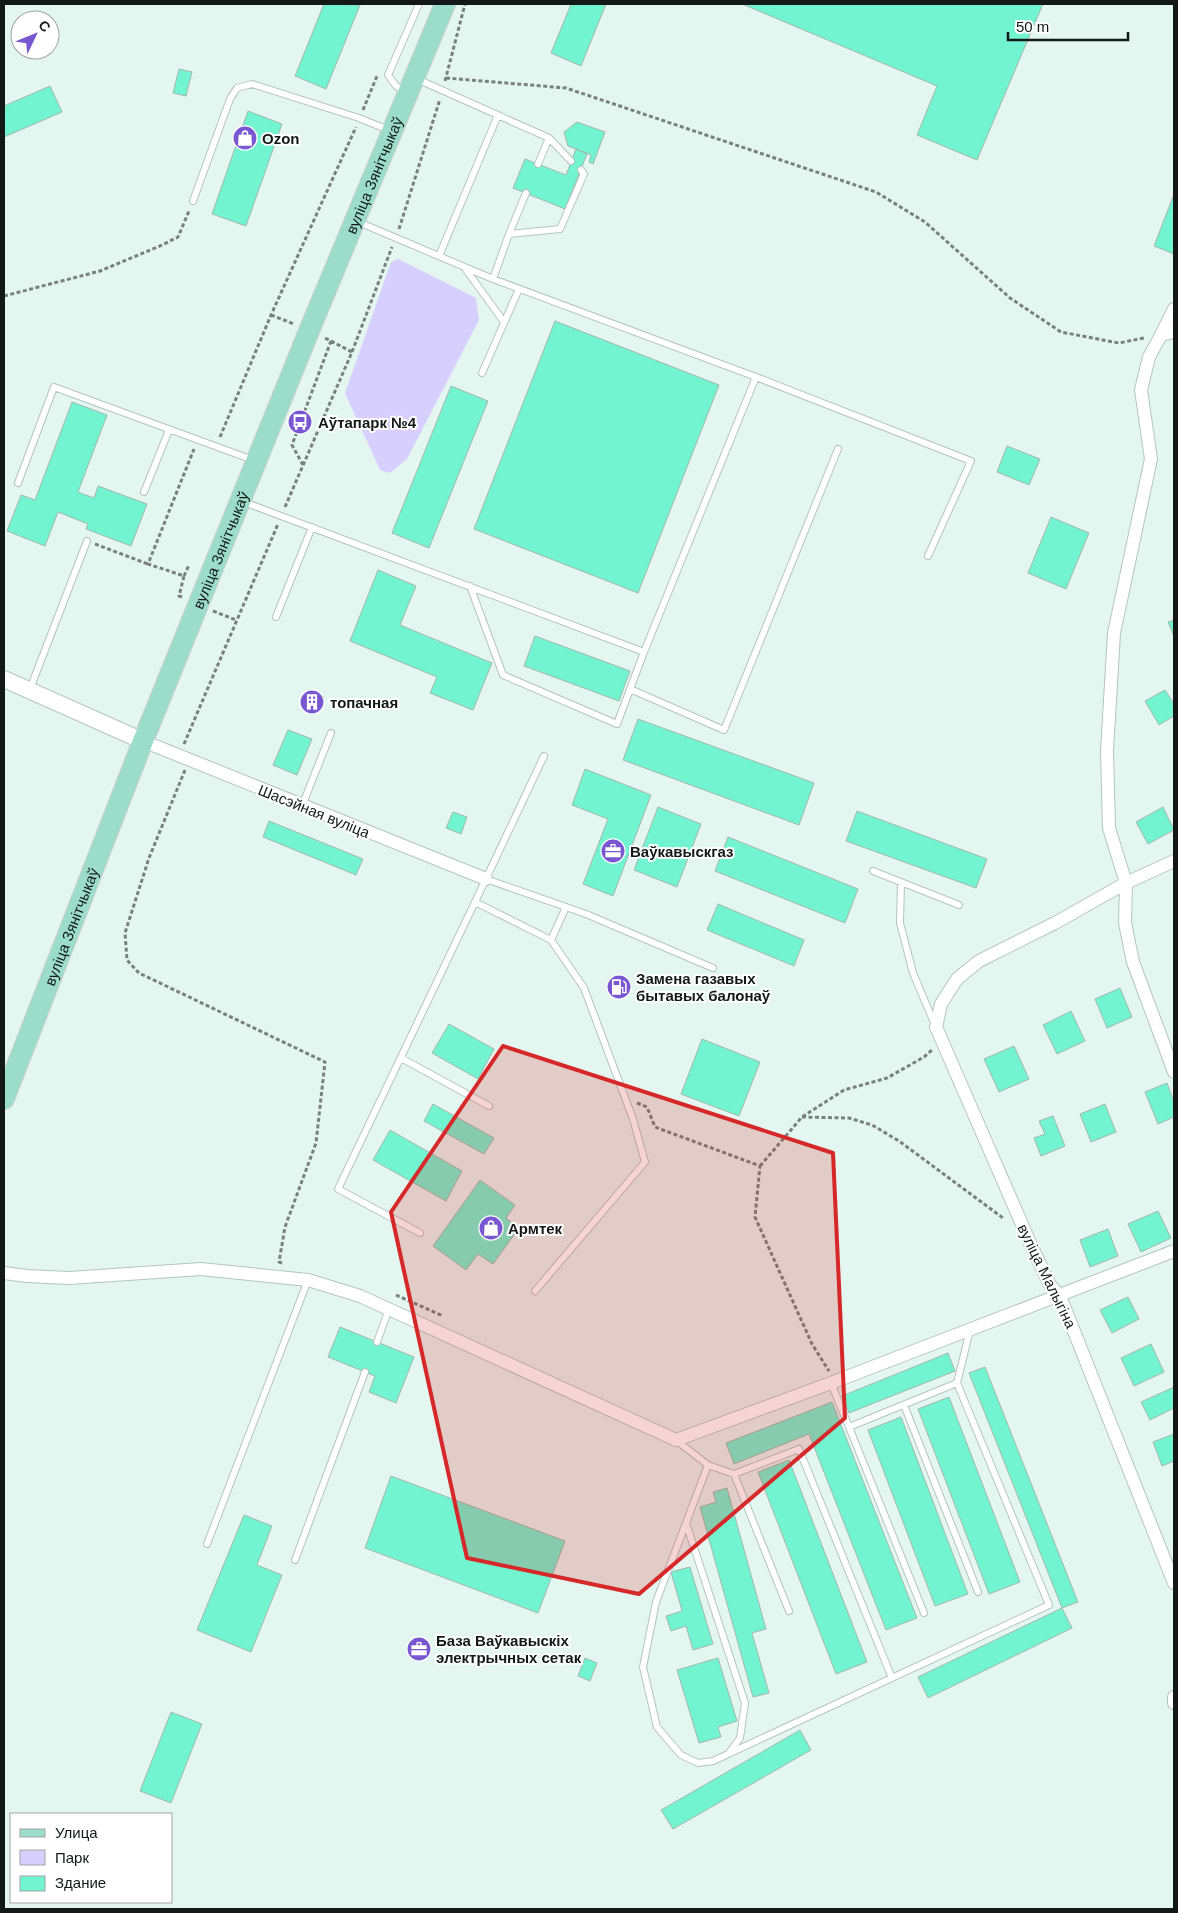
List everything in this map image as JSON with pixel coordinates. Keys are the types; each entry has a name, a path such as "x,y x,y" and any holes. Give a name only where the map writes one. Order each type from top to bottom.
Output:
{"main road":[{"name":"вуліца Зянітчыкаў","path":"4,1099 143,740 445,4"}],"street":[{"path":"1174,309 1168,334 1149,357 1141,390 1151,459 1114,633 1107,751 1110,828 1126,883 1126,923 1133,962 1174,1072"},
{"path":"4,679 143,740"},
{"name":"Шасэйная вуліца","path":"143,740 486,879"},
{"path":"936,1027 941,1004 957,979 979,961 1054,923 1126,883 1174,861"},
{"name":"вуліца Малыгіна","path":"936,1027 1031,1245 1050,1286 1060,1296 1174,1583"},
{"path":"4,1273 70,1278 202,1269 308,1280 360,1296 676,1440 826,1379 1060,1296 1174,1251"},
{"path":"1174,1697 1174,1703"}],"lane":[{"path":"419,4 388,75 396,86 411,85 443,90 549,138 572,161"},
{"path":"193,201 230,99 237,88 252,84 359,118 392,131"},
{"path":"439,256 498,115"},
{"path":"538,164 549,138"},
{"path":"509,234 560,229 584,174 580,170"},
{"path":"493,279 526,193"},
{"path":"355,221 493,279 756,377 970,460 928,556"},
{"path":"463,266 504,322"},
{"path":"482,373 519,289"},
{"path":"470,586 503,675 617,724 644,652 756,377"},
{"path":"18,483 54,387 257,461"},
{"path":"144,492 168,430"},
{"path":"630,689 724,730 838,449"},
{"path":"240,501 644,652"},
{"path":"276,617 312,527"},
{"path":"30,690 87,541"},
{"path":"302,806 331,733"},
{"path":"420,1233 338,1189 544,756"},
{"path":"873,871 959,904"},
{"path":"486,879 566,907 713,968"},
{"path":"901,882 900,923 913,973 936,1027"},
{"path":"475,902 551,940 584,988 626,1101 645,1162 535,1291"},
{"path":"551,940 566,907"},
{"path":"401,1058 489,1106"},
{"path":"207,1544 308,1280"},
{"path":"377,1342 389,1309"},
{"path":"708,1465 656,1602 643,1667 657,1727 681,1755 698,1763 713,1761 1049,1605 957,1383 970,1329"},
{"path":"295,1560 365,1372"},
{"path":"826,1379 849,1427 924,1613"},
{"path":"849,1427 957,1383"},
{"path":"904,1405 978,1592"},
{"path":"676,1440 708,1465 734,1474 799,1450 892,1678"},
{"path":"734,1474 789,1611"},
{"path":"686,1523 746,1704 740,1738 730,1753"}],"path":[{"path":"288,1263 279,1262 285,1226 316,1143 325,1062 139,973 127,960 125,933 184,758 236,620 352,352 396,238 443,90 465,4"},
{"path":"216,447 271,315 378,73"},
{"path":"446,78 566,88 876,192 925,222 1010,298 1061,332 1119,343 1168,334"},
{"path":"4,296 100,272 178,237 193,201"},
{"path":"331,341 352,352"},
{"path":"148,564 198,440"},
{"path":"87,541 184,576"},
{"path":"189,566 184,576 179,596 236,620"},
{"path":"826,1379 830,1372 812,1344 755,1217 760,1166 802,1117 844,1090 887,1078 924,1057 942,1042"},
{"path":"626,1101 647,1107 655,1127 760,1166"},
{"path":"802,1117 849,1118 872,1125 899,1141 1005,1219"},
{"path":"389,1293 407,1299 452,1321"}],"highlighted area":[{"path":"503,1046 833,1153 845,1418 639,1594 467,1558 391,1212"}],"green space":[{"path":"398,259 476,298 479,320 407,459 390,473 380,470 345,393 391,262"}],"building":[{"path":"324,4 360,5 326,89 295,76"},
{"path":"571,4 606,4 581,66 551,53"},
{"path":"742,4 1043,4 977,160 917,135 937,86"},
{"path":"179,69 192,72 186,96 173,93"},
{"path":"50,86 62,112 4,137 4,106"},
{"path":"248,111 282,124 246,226 212,214"},
{"path":"577,122 605,132 593,164 589,162 591,155 568,146 564,132"},
{"path":"576,149 587,154 565,209 513,188 525,159 566,175"},
{"path":"1174,194 1174,254 1154,246"},
{"path":"555,321 719,385 638,593 474,529"},
{"path":"451,386 488,401 429,548 392,533"},
{"path":"72,402 107,415 78,492 94,498 98,486 147,504 131,546 86,529 88,524 58,512 45,546 7,531 21,495 35,500"},
{"path":"1007,446 1040,459 1029,485 997,472"},
{"path":"1051,517 1089,533 1066,589 1028,573"},
{"path":"378,570 416,586 400,625 492,663 473,710 430,693 437,677 350,641"},
{"path":"1174,620 1174,636 1168,622"},
{"path":"535,636 630,671 619,701 524,666"},
{"name":"топачная","path":"308,690 324,697 317,713 301,706"},
{"path":"1165,690 1174,704 1174,716 1159,725 1145,701"},
{"path":"638,719 814,783 799,825 623,760"},
{"path":"288,730 312,739 297,775 273,765"},
{"name":"Ваўкавыскгаз","path":"585,769 651,795 613,896 583,884 608,819 572,805"},
{"path":"658,807 701,824 677,887 634,870"},
{"path":"1163,807 1174,830 1148,844 1136,822"},
{"path":"857,811 987,859 976,888 846,841"},
{"path":"453,812 467,817 461,834 446,828"},
{"path":"269,821 363,859 356,875 263,837"},
{"path":"728,837 858,889 845,923 715,871"},
{"path":"718,904 804,940 794,966 707,930"},
{"path":"1120,988 1132,1017 1107,1028 1095,999"},
{"path":"1071,1011 1085,1041 1057,1054 1043,1025"},
{"path":"449,1024 494,1049 478,1079 432,1053"},
{"path":"702,1039 760,1062 739,1116 681,1094"},
{"path":"1014,1046 1029,1079 999,1092 984,1059"},
{"path":"1167,1083 1174,1102 1174,1117 1158,1124 1145,1092"},
{"path":"433,1104 494,1138 484,1154 424,1121"},
{"path":"1105,1104 1116,1132 1091,1142 1080,1114"},
{"path":"1053,1116 1065,1146 1041,1156 1034,1138 1045,1134 1039,1121"},
{"path":"390,1130 462,1171 446,1201 373,1160"},
{"path":"480,1180 515,1205 506,1218 519,1228 493,1264 478,1254 466,1270 433,1246"},
{"path":"1158,1211 1171,1238 1141,1252 1128,1224"},
{"path":"1108,1229 1118,1256 1090,1267 1080,1240"},
{"path":"1128,1297 1139,1319 1112,1333 1100,1310"},
{"path":"340,1327 414,1357 396,1403 369,1392 375,1376 328,1357"},
{"path":"1151,1344 1164,1372 1134,1386 1121,1358"},
{"path":"948,1353 955,1371 849,1413 842,1396"},
{"path":"985,1367 1078,1602 1062,1608 969,1373"},
{"path":"1174,1387 1174,1408 1150,1420 1141,1402"},
{"path":"949,1397 1020,1582 989,1594 918,1409"},
{"path":"832,1402 917,1618 886,1630 809,1434 734,1464 726,1443"},
{"path":"901,1417 968,1594 935,1606 868,1430"},
{"path":"1174,1434 1174,1461 1162,1466 1153,1442"},
{"path":"789,1460 867,1662 836,1674 758,1472"},
{"path":"391,1476 565,1541 538,1613 365,1548"},
{"path":"727,1488 766,1629 752,1633 769,1693 753,1697 700,1507 716,1502 713,1492"},
{"path":"244,1515 272,1526 257,1565 282,1575 251,1652 197,1630"},
{"path":"690,1567 713,1644 693,1650 686,1626 671,1631 666,1616 682,1611 671,1572"},
{"path":"1062,1608 1072,1628 928,1698 918,1677"},
{"path":"585,1658 597,1663 590,1681 578,1676"},
{"path":"718,1658 737,1721 718,1727 721,1737 699,1743 677,1670"},
{"path":"171,1712 202,1724 171,1803 140,1791"},
{"path":"800,1730 811,1750 673,1829 661,1810"}],"place":[{"name":"Ozon","path":"245,138"},
{"name":"Аўтапарк №4","path":"300,422"},
{"name":"топачная","path":"312,702"},
{"name":"Ваўкавыскгаз","path":"613,851"},
{"name":"Замена газавых бытавых балонаў","path":"619,987"},
{"name":"Армтек","path":"491,1228"},
{"name":"База Ваўкавыскіх электрычных сетак","path":"419,1649"}]}
